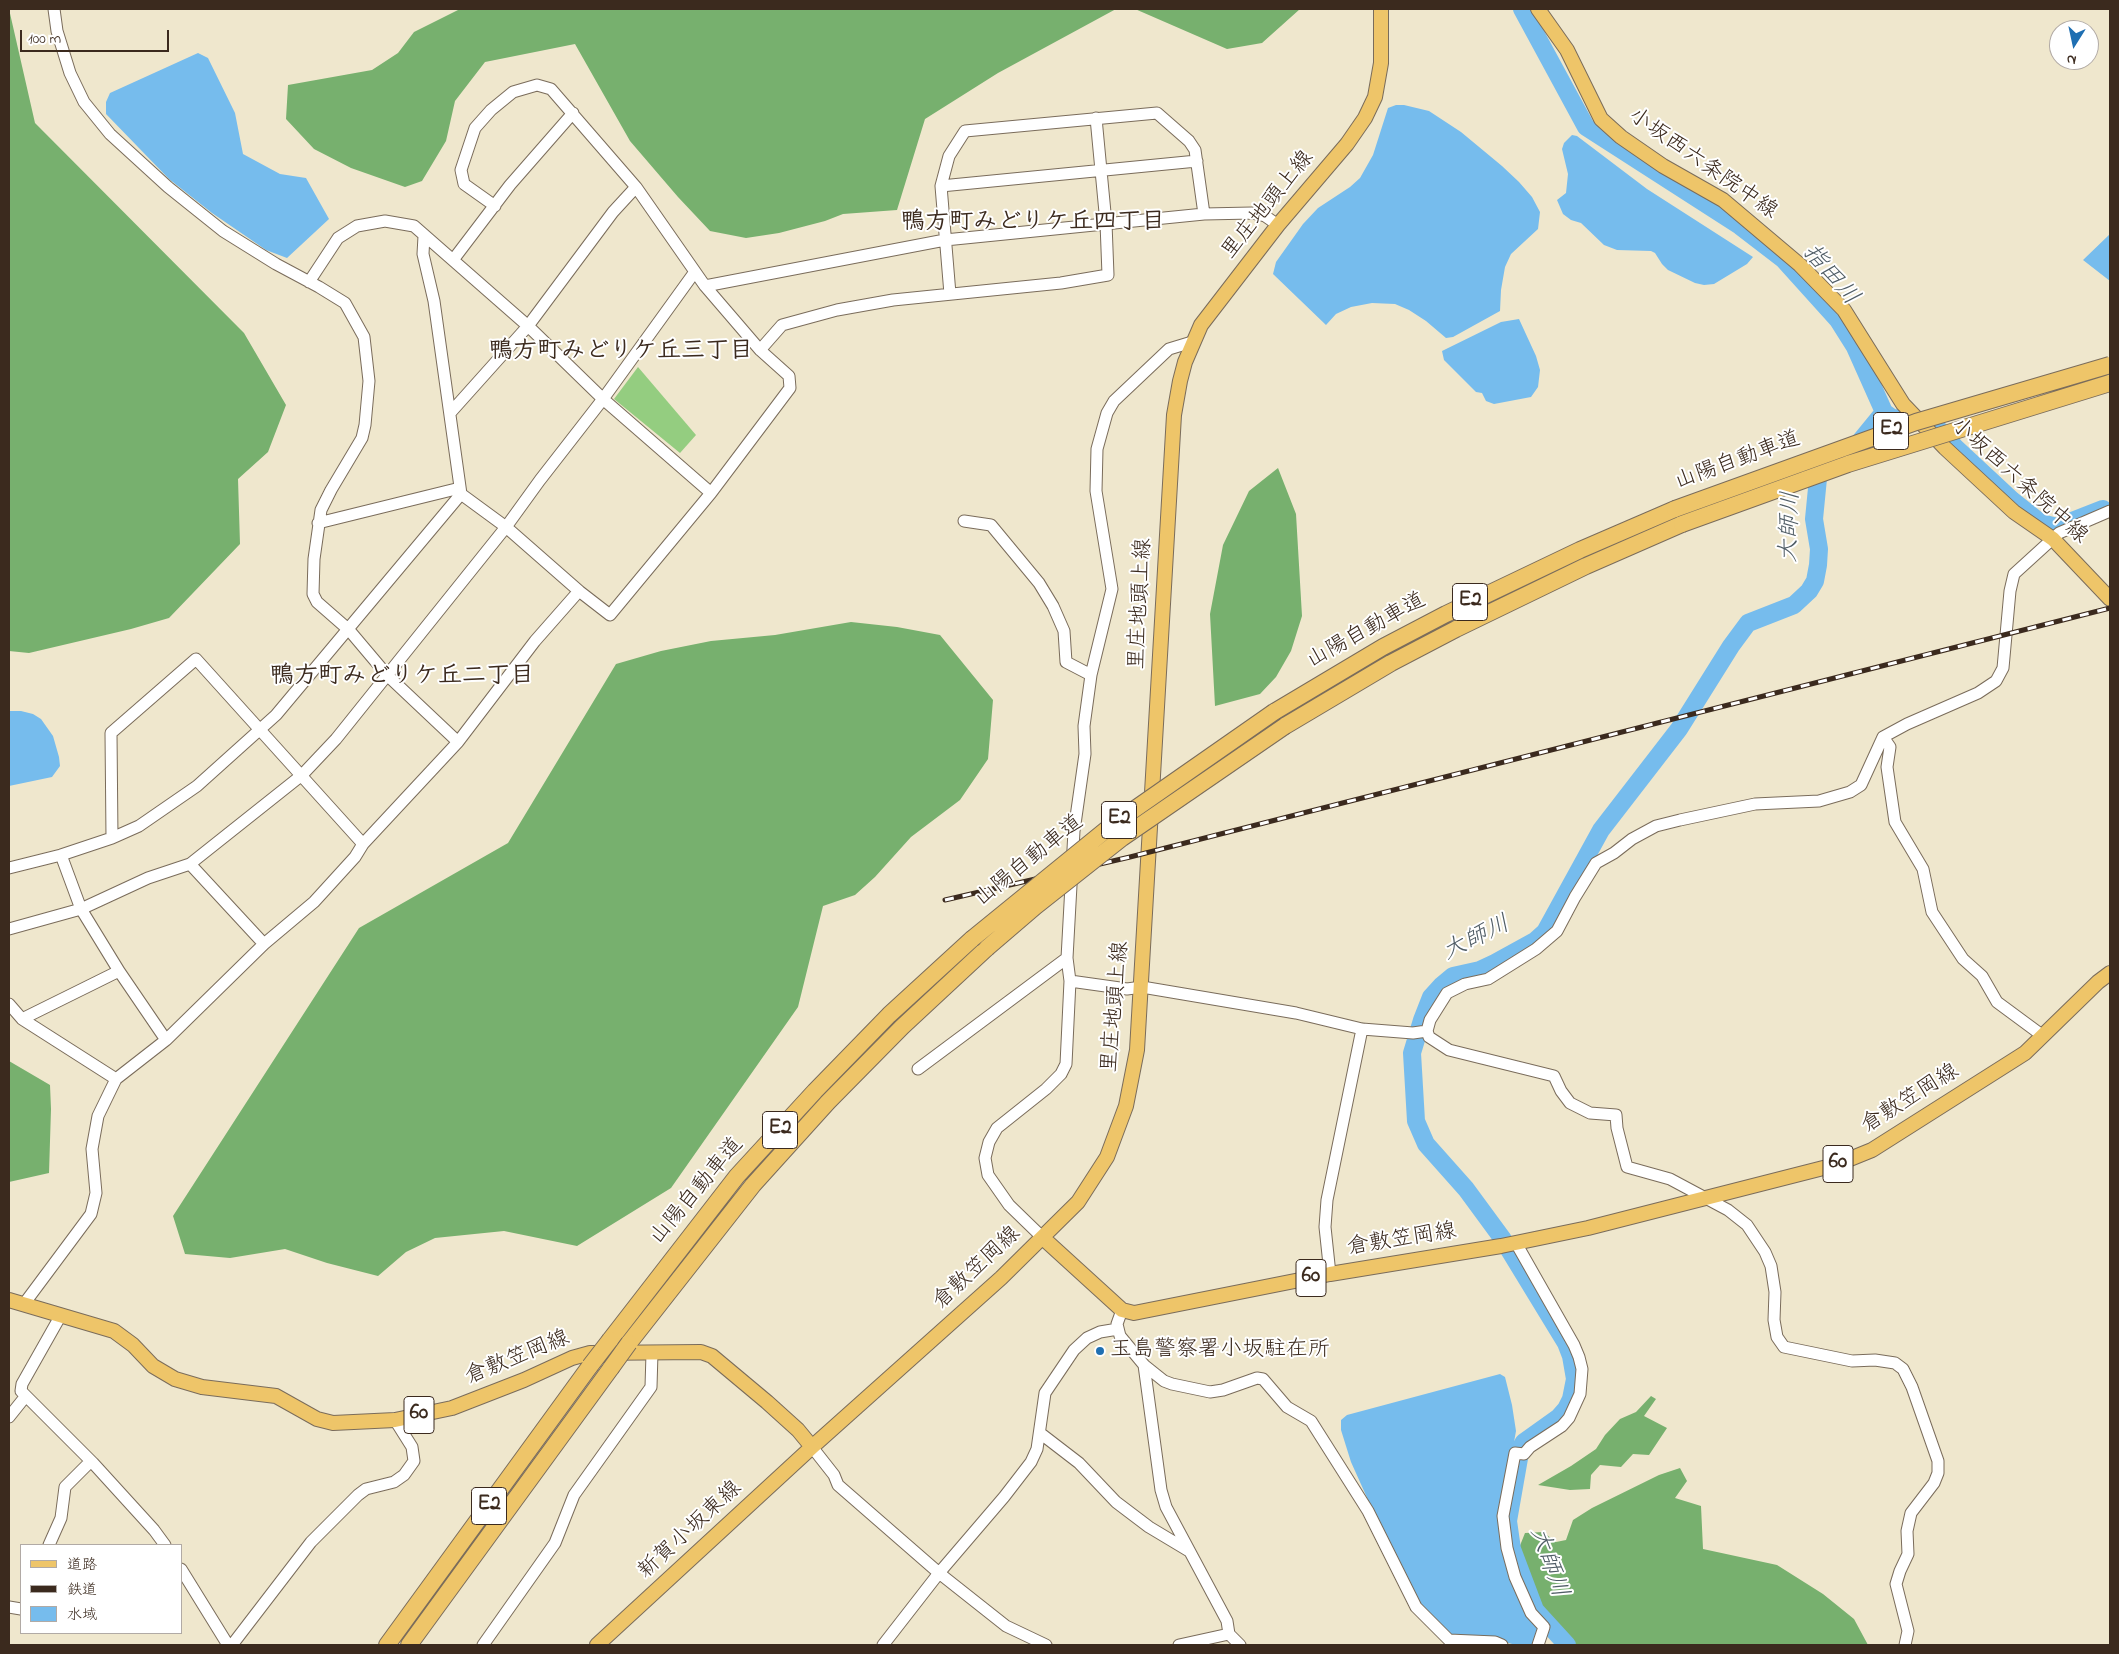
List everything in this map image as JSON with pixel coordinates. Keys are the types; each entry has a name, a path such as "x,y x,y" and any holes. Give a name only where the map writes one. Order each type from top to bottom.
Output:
{"highway":[{"name":"山陽自動車道","path":"387,1645 590,1366 737,1176 815,1091 889,1015 972,939 1112,825 1274,712 1383,647 1446,614 1580,550 1675,509 1916,422 2110,365"},
{"name":"山陽自動車道","path":"409,1645 629,1343 752,1185 828,1102 902,1027 987,948 1036,906 1122,838 1285,726 1391,663 1586,566 1682,524 1904,446 2110,383"}],"main road":[{"name":"里庄地頭上線","path":"1043,1238 1078,1202 1107,1156 1117,1131 1132,1080 1137,1050 1174,415 1181,375 1192,342 1201,324 1278,226 1347,144 1365,118 1376,96 1381,63 1381,9"},
{"name":"小坂西六条院中線","path":"1538,9 1567,50 1601,119 1621,137 1663,166 1723,200 1800,265 1844,310 1903,404 2014,512 2053,539 2110,599"},
{"name":"倉敷笠岡線","path":"9,1300 114,1330 133,1345 153,1366 174,1379 202,1387 276,1396 317,1419 333,1423 394,1420 452,1408 524,1380 572,1358 590,1353 701,1352 712,1356 767,1402 798,1430 812,1447 870,1397 1043,1238 1122,1310 1134,1313 1330,1274 1510,1244 1588,1228 1835,1165 1872,1150 2010,1063 2043,1036 2098,982 2110,973"},
{"name":"新賀小坂東線","path":"597,1645 812,1447"}],"street":[{"path":"54,9 57,31 70,73 84,102 110,134 168,186 223,231 344,303 364,337 369,381 366,425 362,438 330,490 321,510 314,559 313,594 317,602 349,630 387,675 458,742"},
{"path":"460,491 506,527 578,591 610,615 711,493 790,388 789,376 760,350 694,273 636,187 551,89 537,85 513,92 501,101 475,128 461,170 464,184 495,206"},
{"path":"950,294 941,186 949,156 965,131 1157,112 1189,141 1195,150 1204,214"},
{"path":"453,260 510,185 573,114"},
{"path":"760,350 782,325 837,310 1108,275 1106,223 1096,118"},
{"path":"941,186 1197,161"},
{"path":"451,412 528,326 614,212 636,187"},
{"path":"705,286 945,240 1106,223 1204,214 1252,212 1265,216 1278,226"},
{"path":"309,282 338,238 357,226 385,221 414,226 528,326 604,399 711,493"},
{"path":"9,868 61,855 112,838 139,826 197,786 276,715 349,630 460,491 451,412 434,301 423,254 424,236"},
{"path":"9,929 81,908 148,878 190,864 302,775 336,740 506,527 540,480 604,399 694,273"},
{"path":"1043,1238 1009,1205 988,1175 985,1158 989,1142 997,1128 1046,1089 1061,1074 1066,1064 1070,981 1067,958 1074,831 1085,754 1084,726 1092,675 1112,589 1096,491 1097,450 1107,413 1114,401 1169,349 1192,342"},
{"path":"318,524 460,491"},
{"path":"1423,1032 1447,993 1465,984 1488,980 1536,949 1557,931 1596,863 1614,853 1632,839 1656,826 1680,820 1756,804 1818,801 1850,792 1861,785 1883,737 1907,724 1978,693 1996,681 2003,668 2010,591 2014,574 2065,529 2110,511"},
{"path":"964,521 991,525 1039,583 1053,606 1064,631 1066,662 1092,675"},
{"path":"24,1304 92,1214 96,1194 92,1149 98,1116 116,1079 166,1040 264,944 314,902 355,857 363,844 458,742 535,641 578,591"},
{"path":"112,838 111,733 196,659 363,844"},
{"path":"1883,737 1890,747 1887,767 1895,822 1923,869 1932,912 1963,959 1982,976 1997,1002 2043,1036"},
{"path":"61,855 81,908 119,971 166,1040"},
{"path":"190,864 264,944"},
{"path":"918,1069 1067,958"},
{"path":"22,1019 119,971"},
{"path":"1070,981 1126,989 1142,987 1296,1013 1362,1029 1423,1032 1449,1050 1554,1076 1561,1091 1570,1103 1590,1113 1616,1115 1617,1128 1627,1167 1670,1179 1707,1197 1747,1225 1765,1252 1771,1266 1775,1292 1774,1320 1777,1337 1784,1347 1852,1361 1874,1360 1895,1364 1903,1369 1912,1387 1938,1461 1938,1473 1934,1483 1911,1514 1907,1530 1908,1554 1896,1584 1898,1599 1908,1631 1905,1645"},
{"path":"9,1004 22,1019 116,1079"},
{"path":"1330,1274 1325,1227 1327,1200 1362,1029"},
{"path":"1510,1244 1574,1345 1580,1357 1582,1369 1580,1394 1569,1418 1553,1432 1530,1447 1519,1454 1515,1453 1506,1503 1504,1525 1507,1548 1515,1577 1531,1613 1544,1627 1538,1645"},
{"path":"1122,1310 1117,1324 1120,1336 1144,1364 1164,1381 1210,1392 1223,1390 1257,1378 1263,1379 1287,1407 1311,1421 1368,1511 1416,1606 1449,1640 1495,1642 1502,1645"},
{"path":"61,1315 22,1384 21,1391 149,1524 164,1544"},
{"path":"883,1645 1031,1462 1037,1449 1045,1393 1074,1350 1087,1338 1100,1332 1118,1329"},
{"path":"483,1645 555,1544 574,1495 651,1387 652,1353"},
{"path":"1144,1364 1161,1490 1166,1507 1227,1622 1229,1634 1240,1645"},
{"path":"9,1417 25,1397"},
{"path":"232,1645 311,1542 358,1494 366,1489 394,1482 404,1475 414,1461 412,1447 394,1420"},
{"path":"1040,1433 1079,1463 1116,1502 1149,1526 1190,1551"},
{"path":"812,1447 834,1475 838,1485 940,1573 1006,1626 1046,1645"},
{"path":"49,1544 61,1518 65,1487 90,1461"},
{"path":"182,1571 228,1645"},
{"path":"1179,1645 1229,1634"}],"green space":[{"path":"9,9 35,123 244,333 286,405 268,452 238,479 240,544 169,618 29,653 9,651"},
{"path":"460,9 1116,9 998,73 925,119 897,210 843,214 825,221 779,233 746,238 710,231 678,197 630,141 575,44 485,62 455,101 446,141 422,181 405,187 351,168 314,149 286,119 288,85 372,70 398,53 414,32"},
{"path":"1135,9 1300,9 1262,43 1227,49"},
{"path":"638,367 696,435 680,453 614,399"},
{"path":"1278,468 1296,514 1302,616 1291,651 1276,677 1260,694 1215,706 1210,614 1223,545 1249,491"},
{"path":"851,622 897,627 940,635 993,700 988,759 960,800 911,837 875,877 855,895 823,906 798,1007 671,1188 577,1246 504,1231 435,1238 406,1252 378,1276 327,1263 285,1249 230,1258 185,1254 173,1216 359,928 508,843 616,664 661,651 711,641 775,635"},
{"path":"9,1061 50,1085 51,1109 49,1173 9,1182"},
{"path":"1651,1396 1656,1399 1644,1416 1667,1428 1649,1455 1633,1454 1621,1467 1600,1465 1591,1475 1590,1489 1570,1490 1538,1485 1596,1449 1605,1435 1620,1419 1636,1412"},
{"path":"1680,1468 1687,1481 1675,1498 1701,1506 1703,1549 1777,1565 1823,1594 1854,1619 1868,1645 1574,1645 1540,1608 1517,1553 1525,1533 1543,1532 1556,1542 1566,1540 1573,1520 1592,1508 1659,1475"}],"water":[{"path":"198,53 208,58 235,113 243,154 280,174 306,178 329,219 287,258 266,250 212,213 169,179 106,114 106,102 110,93"},
{"path":"1404,105 1429,111 1461,132 1519,182 1532,197 1540,212 1538,229 1511,254 1505,267 1500,311 1453,337 1446,338 1426,321 1395,304 1372,303 1351,307 1336,314 1326,325 1273,274 1276,262 1303,224 1318,208 1350,187 1360,178 1373,155 1388,108"},
{"path":"1572,135 1577,136 1647,189 1753,257 1747,264 1714,284 1704,285 1695,283 1668,270 1655,253 1651,251 1617,250 1604,245 1581,223 1571,220 1563,214 1557,200 1566,193 1568,174 1562,149 1564,143"},
{"path":"2110,234 2110,281 2083,260"},
{"path":"1519,319 1536,356 1540,370 1538,387 1531,397 1494,404 1486,401 1482,393 1476,392 1444,360 1442,351 1501,322"},
{"path":"9,711 33,714 41,719 53,736 60,766 52,777 9,786"},
{"path":"1500,1374 1505,1377 1516,1431 1501,1514 1501,1533 1539,1629 1535,1645 1516,1645 1493,1639 1450,1637 1421,1609 1351,1462 1341,1430 1341,1420 1347,1415"}],"waterway":[{"name":"指田川","path":"1522,9 1586,127 1740,226 1783,259 1838,320 1855,347 1884,412 1892,418 1931,421 1955,447 2012,500 2041,523 2057,527 2103,509"},
{"name":"大師川","path":"1853,447 1857,445 1884,412"},
{"name":"大師川","path":"1567,1645 1535,1610 1512,1549 1508,1521 1521,1447 1524,1442 1559,1417 1571,1399 1575,1379 1571,1356 1566,1343 1502,1238 1466,1189 1426,1144 1416,1121 1412,1053 1431,997 1441,986 1453,976 1480,970 1495,963 1535,941 1545,932 1601,830 1679,729 1731,646 1748,623 1794,605 1809,591 1815,581 1818,565 1819,549 1814,519 1819,468 1824,463"}],"railway":[{"path":"945,900 1130,857 2110,608"}],"place":[{"name":"玉島警察署小坂駐在所","path":"1100,1351"}],"district":[{"name":"鴨方町みどりケ丘四丁目","path":"1033,224"},
{"name":"鴨方町みどりケ丘三丁目","path":"621,353"},
{"name":"鴨方町みどりケ丘二丁目","path":"402,678"}]}
